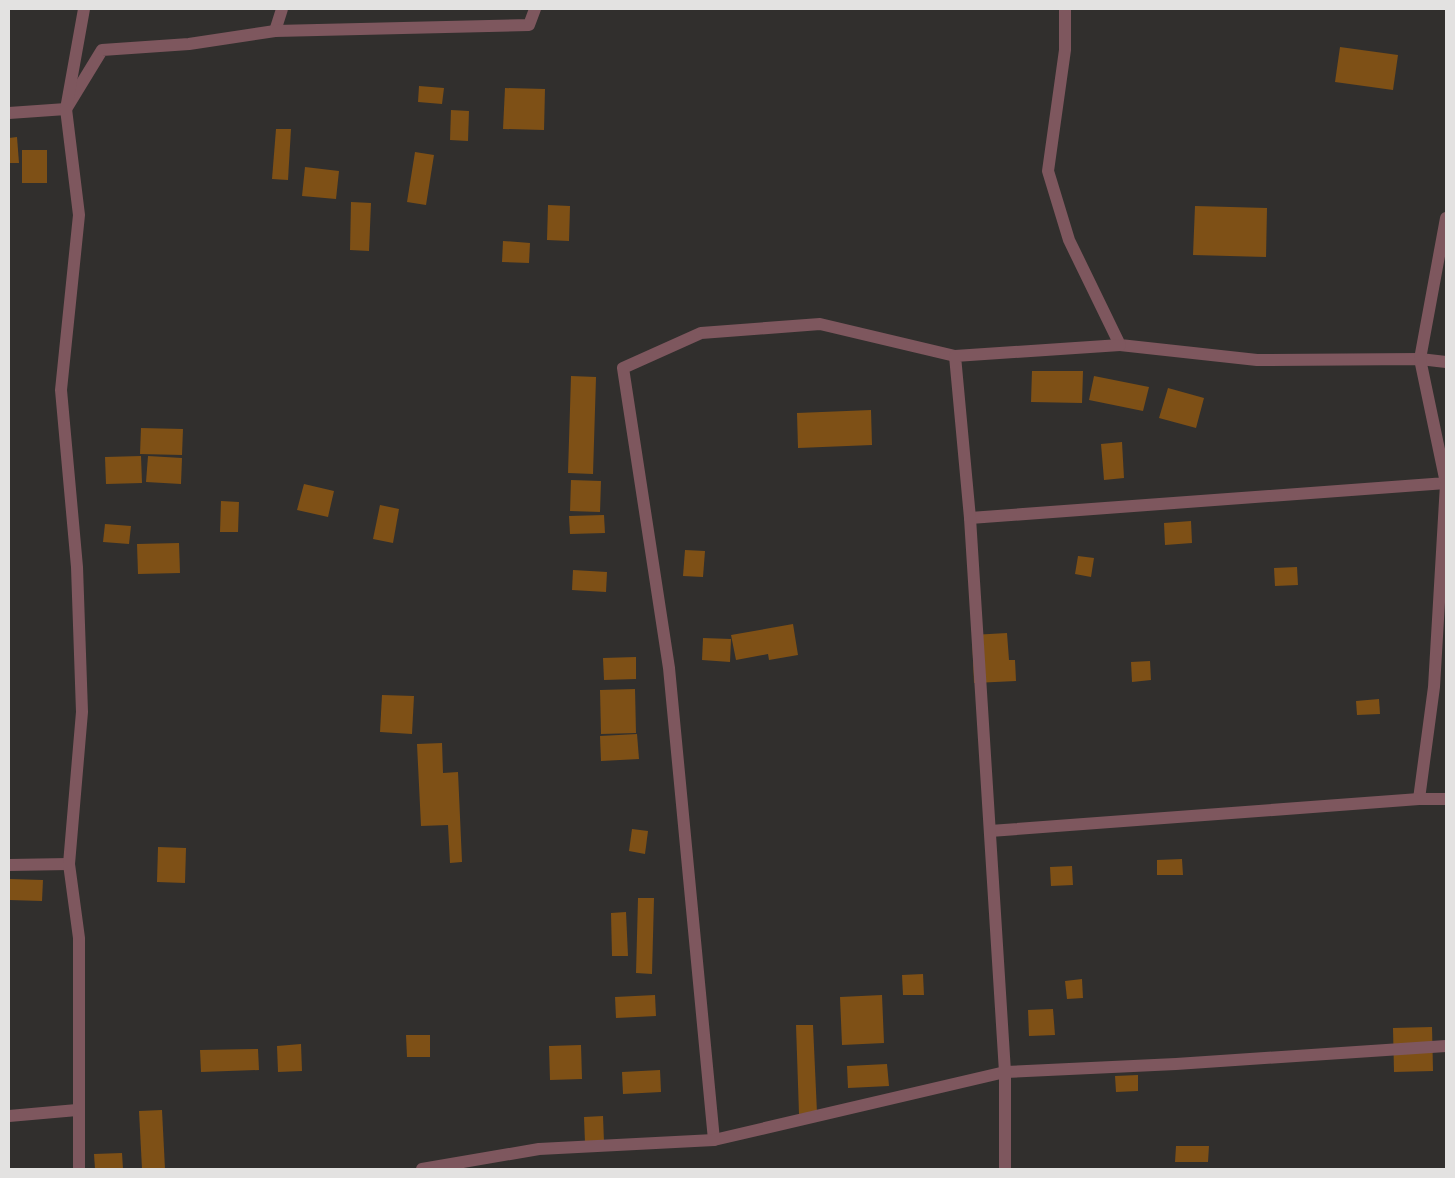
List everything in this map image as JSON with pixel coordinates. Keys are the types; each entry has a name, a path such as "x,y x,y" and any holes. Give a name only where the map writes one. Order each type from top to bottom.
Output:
{"street":[{"path":"79,1169 79,938 70,864 82,712 78,567 61,390 79,215 66,110 84,9"},
{"path":"275,31 282,9"},
{"path":"66,110 102,50 189,44 275,31 529,25 535,9"},
{"path":"1065,9 1065,50 1048,171 1069,240 1120,345"},
{"path":"9,113 66,110"},
{"path":"970,518 1446,483 1420,359 1446,218"},
{"path":"714,1140 670,668 622,368 701,333 820,324 955,356 1120,345 1257,360 1420,359 1446,362"},
{"path":"955,356 970,518 1005,1072 1005,1169"},
{"path":"1419,799 1434,688 1446,484"},
{"path":"990,831 1419,799 1446,799"},
{"path":"9,865 70,864"},
{"path":"422,1169 539,1149 714,1140 1005,1072 1176,1064 1446,1046"},
{"path":"9,1116 78,1110"}],"building":[{"path":"1340,47 1398,55 1393,90 1335,82"},
{"path":"419,86 444,88 442,104 418,102"},
{"path":"505,88 545,89 544,130 503,129"},
{"path":"451,110 469,111 468,141 450,140"},
{"path":"276,129 291,129 288,180 272,179"},
{"path":"17,137 19,163 9,163 9,138"},
{"path":"22,150 47,150 47,183 22,183"},
{"path":"415,152 434,155 426,205 407,202"},
{"path":"305,167 339,171 336,199 302,196"},
{"path":"351,202 371,203 369,251 350,250"},
{"path":"548,205 570,206 569,241 547,240"},
{"path":"1195,206 1267,208 1266,257 1193,255"},
{"path":"503,241 530,243 529,263 502,262"},
{"path":"1032,371 1083,371 1082,403 1031,402"},
{"path":"571,376 596,377 593,474 568,473"},
{"path":"1094,376 1149,387 1143,411 1089,400"},
{"path":"1168,388 1204,398 1196,428 1159,418"},
{"path":"871,410 872,445 798,448 797,413"},
{"path":"141,428 183,429 182,455 140,454"},
{"path":"1122,442 1124,478 1104,480 1101,444"},
{"path":"141,456 142,483 106,484 105,457"},
{"path":"148,456 182,458 181,484 146,482"},
{"path":"571,480 601,481 600,512 570,511"},
{"path":"304,484 334,491 328,517 297,510"},
{"path":"221,501 239,502 238,532 220,532"},
{"path":"380,505 399,509 393,543 373,539"},
{"path":"604,515 605,533 570,534 569,516"},
{"path":"1191,521 1192,543 1165,545 1164,523"},
{"path":"105,524 131,526 129,544 103,542"},
{"path":"179,543 180,573 138,574 137,544"},
{"path":"685,550 705,551 703,577 683,576"},
{"path":"1078,556 1094,558 1091,577 1075,574"},
{"path":"1297,567 1298,585 1275,586 1274,568"},
{"path":"573,570 607,572 606,592 572,590"},
{"path":"793,624 798,655 769,660 768,654 736,660 731,635"},
{"path":"1007,633 1009,660 1015,660 1016,681 974,683 972,635"},
{"path":"703,638 731,639 730,662 702,660"},
{"path":"636,657 636,679 604,680 603,658"},
{"path":"1150,661 1151,680 1132,682 1131,662"},
{"path":"635,689 636,733 601,734 600,690"},
{"path":"382,695 414,696 412,734 380,732"},
{"path":"1379,699 1380,714 1357,715 1356,701"},
{"path":"637,734 639,759 601,761 600,736"},
{"path":"442,743 443,773 458,772 462,862 450,863 448,825 421,826 417,744"},
{"path":"632,829 648,831 645,854 629,851"},
{"path":"158,847 186,848 185,883 157,882"},
{"path":"1182,859 1183,875 1157,875 1157,860"},
{"path":"1072,866 1073,885 1051,886 1050,867"},
{"path":"9,879 43,880 42,901 9,900"},
{"path":"638,898 654,898 652,974 636,973"},
{"path":"626,912 628,956 612,956 611,913"},
{"path":"923,974 924,995 903,995 902,975"},
{"path":"1082,979 1083,998 1067,999 1065,981"},
{"path":"655,995 656,1016 616,1018 615,997"},
{"path":"882,995 884,1043 842,1045 840,997"},
{"path":"1053,1009 1055,1035 1029,1036 1028,1010"},
{"path":"796,1025 813,1025 817,1113 799,1114"},
{"path":"1432,1027 1433,1071 1394,1072 1393,1028"},
{"path":"406,1035 430,1035 430,1057 407,1057"},
{"path":"301,1044 302,1071 278,1072 277,1046"},
{"path":"581,1045 582,1079 550,1080 549,1046"},
{"path":"258,1049 259,1070 201,1072 200,1050"},
{"path":"887,1064 889,1086 848,1088 847,1066"},
{"path":"660,1070 661,1092 623,1094 622,1072"},
{"path":"1138,1075 1138,1091 1116,1092 1115,1076"},
{"path":"162,1110 165,1169 142,1169 139,1111"},
{"path":"603,1116 604,1142 585,1143 584,1117"},
{"path":"1176,1146 1209,1146 1208,1162 1175,1162"},
{"path":"122,1153 123,1169 95,1169 94,1154"}]}
